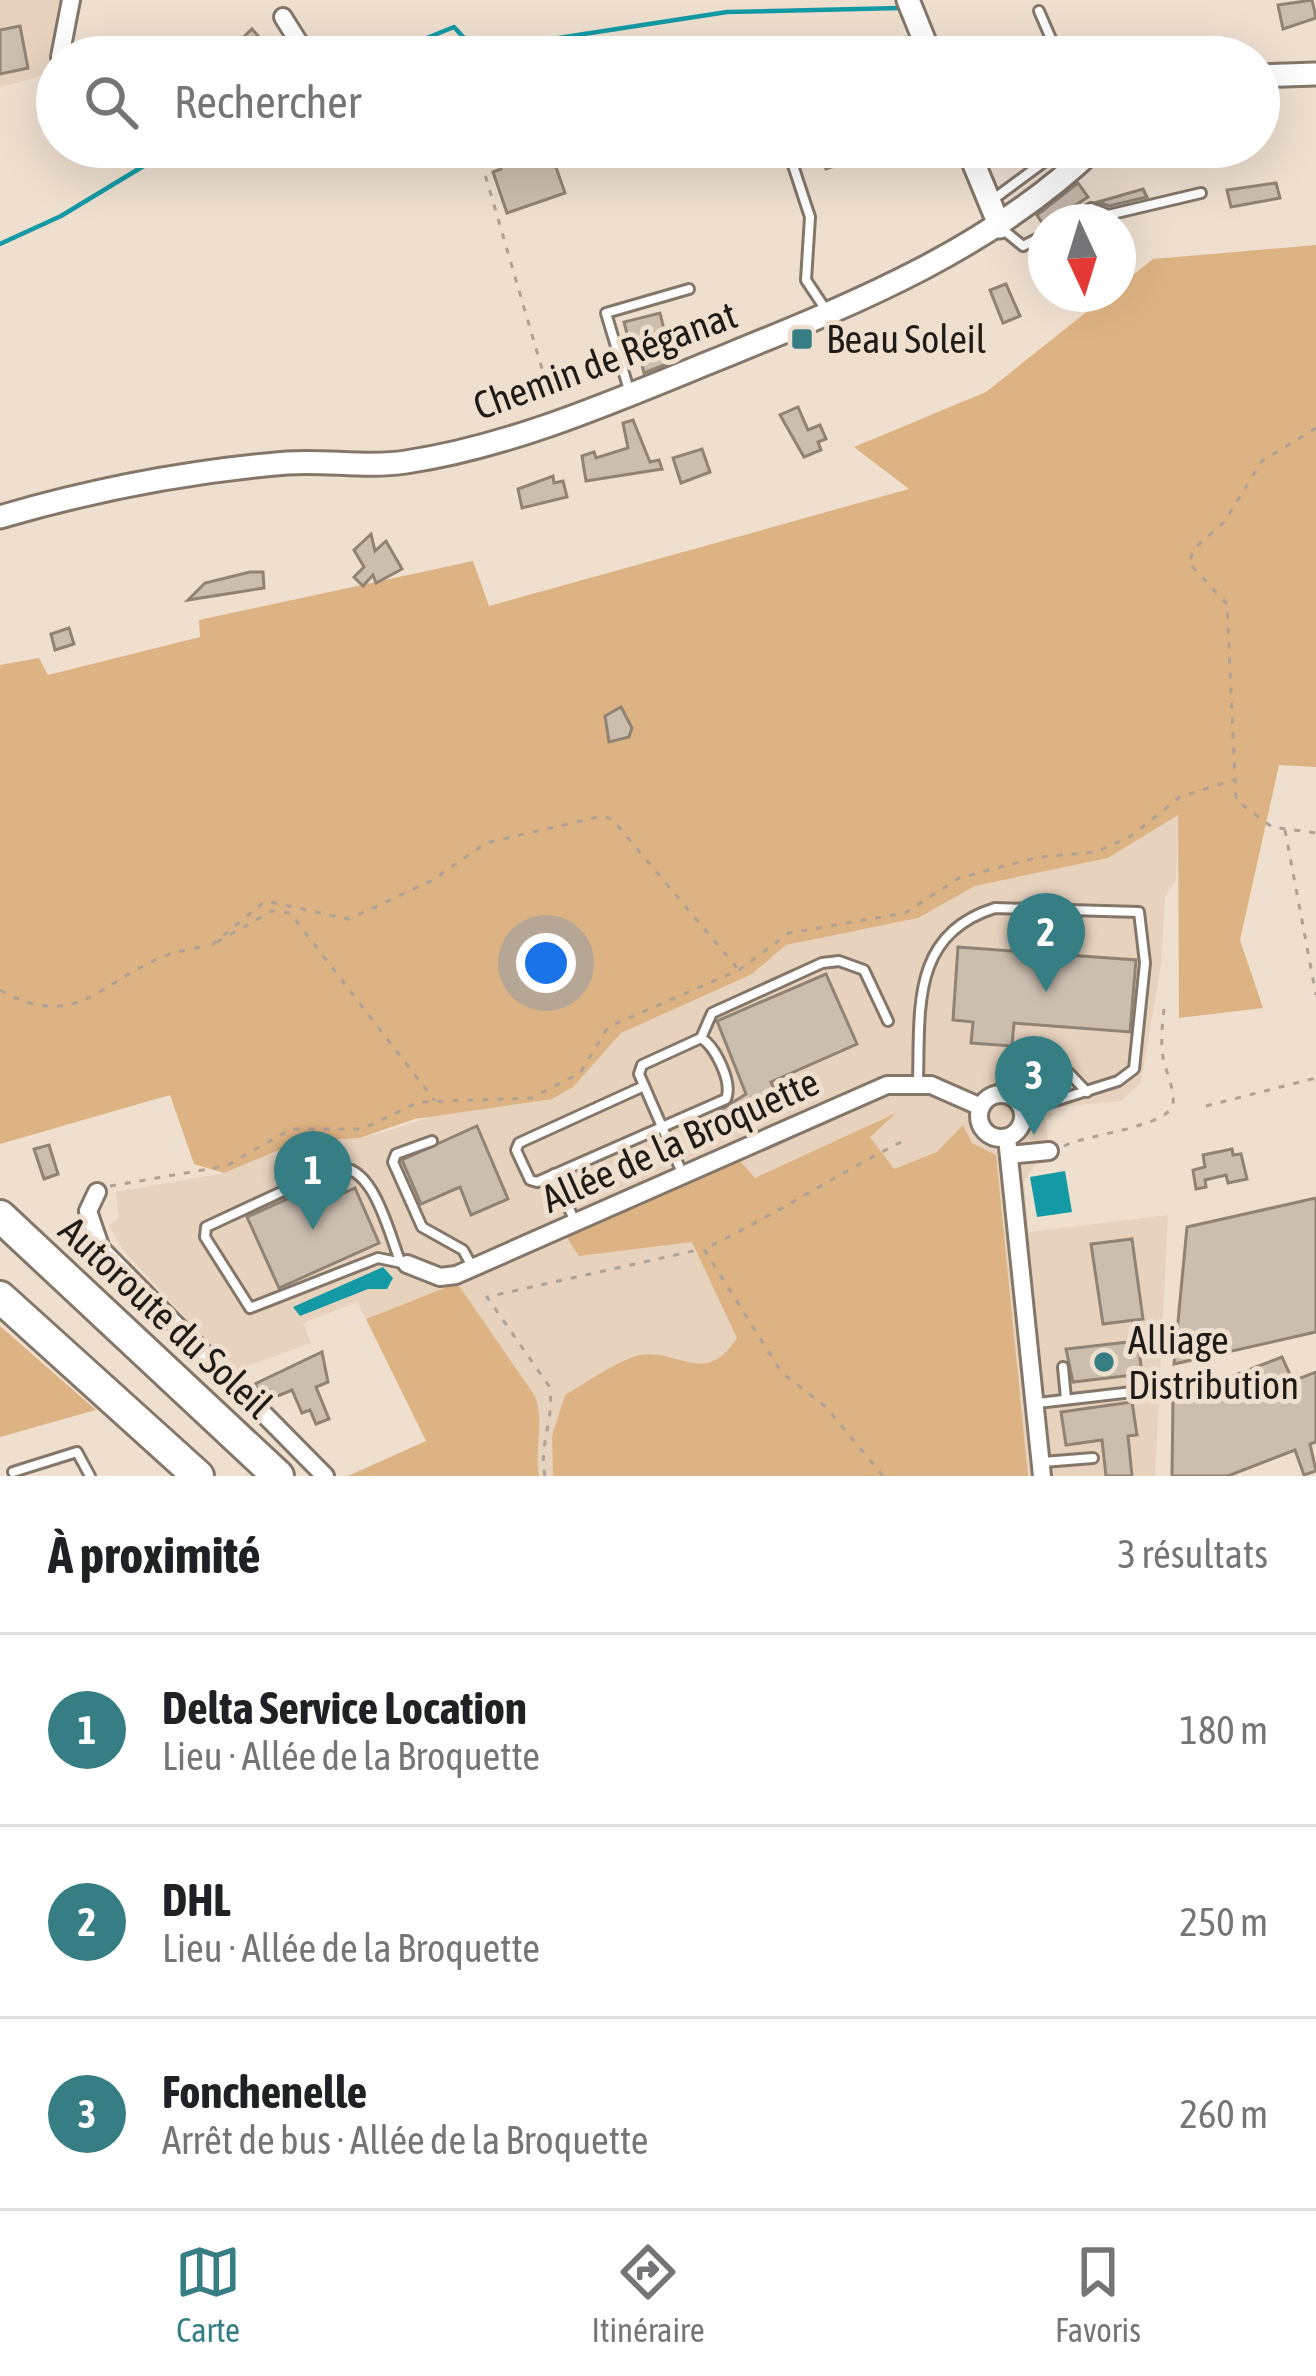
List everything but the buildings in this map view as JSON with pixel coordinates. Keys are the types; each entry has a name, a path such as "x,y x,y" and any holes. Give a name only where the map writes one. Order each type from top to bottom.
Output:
{"highway":[{"name":"Autoroute du Soleil","path":"0,1216 278,1476"},
{"path":"0,1297 198,1476"},
{"path":"78,1370 184,1476"}],"street":[{"path":"64,36 71,0"},
{"path":"908,0 923,36"},
{"path":"283,16 295,36"},
{"path":"1280,75 1316,74"},
{"path":"976,168 1000,227"},
{"name":"Chemin de Réganat","path":"0,517 166,480 290,462 403,463 483,446 557,422 827,312 964,250 1000,227 1071,168"},
{"path":"918,1082 981,1107"},
{"name":"Allée de la Broquette","path":"404,1262 440,1276 473,1268 887,1085 918,1082"},
{"path":"981,1107 1000,1094 1014,1098 1023,1111 1022,1124 1008,1146 1042,1469"},
{"path":"981,1107 982,1128 993,1137 1008,1146 1049,1151"},
{"path":"97,1192 88,1211 101,1249 325,1476"}],"lane":[{"path":"1039,11 1050,36"},
{"path":"794,168 810,217 806,280 827,312"},
{"path":"990,202 1036,168"},
{"path":"1136,208 1201,193"},
{"path":"1000,227 1023,246 1028,243"},
{"path":"630,395 606,313 689,290"},
{"path":"918,1082 927,963 945,937 974,915 995,908 1131,909 1142,918 1145,944 1134,1070 1087,1092 1045,1100 1023,1111"},
{"path":"683,1176 644,1087 641,1065 700,1038 712,1013 822,963 839,961 864,970 888,1022"},
{"path":"644,1087 516,1147 530,1180 554,1174 729,1095 708,1041 700,1038"},
{"path":"1025,1066 1067,1072 1087,1092"},
{"path":"432,1141 396,1154 393,1162 422,1227 463,1250 473,1268"},
{"path":"350,1167 364,1177 404,1262 378,1258 250,1307 205,1237 206,1227 334,1168 350,1167"},
{"path":"554,1174 576,1223"},
{"path":"1063,1367 1066,1400"},
{"path":"1038,1403 1141,1391"},
{"path":"13,1472 77,1453 90,1476"},
{"path":"1042,1469 1093,1458"}],"path":[{"path":"484,168 557,422"},
{"path":"1316,428 1262,461 1224,522 1194,549 1189,563 1227,604 1236,800 1272,826 1316,833"},
{"path":"97,1192 132,1179 226,1166 291,1129 362,1130 408,1107 434,1101 531,1098 580,1073 608,1027 739,970 789,933 905,913 958,878 1039,857 1096,852 1131,836 1180,797 1233,780"},
{"path":"212,945 265,901 328,919 349,919 388,905 486,843 602,816 612,819 739,970"},
{"path":"1285,829 1316,995"},
{"path":"0,990 25,1004 60,1008 109,992 161,957 212,945 272,911 290,913 434,1101"},
{"path":"1049,1151 1083,1136 1148,1124 1168,1113 1174,1103 1161,1051 1165,1000"},
{"path":"1206,1106 1316,1078"},
{"path":"545,1476 542,1446 553,1400 549,1385 487,1297 704,1249 791,1208 834,1175 909,1138"},
{"path":"704,1249 782,1373 825,1406 883,1476"}],"shaded area":[{"path":"0,0 66,0 60,36 36,36 36,78 0,87"},
{"path":"1316,245 1316,767 1279,765 1240,940 1263,1008 1179,1018 1178,815 1108,858 975,886 918,918 786,945 752,974 621,1033 573,1087 552,1099 415,1119 359,1138 298,1142 224,1173 194,1164 170,1095 0,1144 0,665 39,658 48,675 200,637 199,620 473,561 489,606 909,489 854,447 986,392 1086,312 1136,312 1136,273 1153,259"},
{"path":"1179,814 1176,880 1165,897 1161,964 1141,1082 1121,1101 1049,1108 1053,1115 1046,1121 1050,1161 1036,1164 1024,1181 1029,1232 1168,1215 1155,1476 348,1476 534,1396 457,1283 366,1319 357,1302 303,1323 311,1343 228,1373 225,1361 123,1250 109,1225 119,1218 116,1192 224,1173 298,1142 378,1134 439,1114 600,1054 621,1033 654,1014 752,974 786,945 918,918 975,886 1108,858"},
{"path":"896,1113 870,1137 894,1169 937,1152 963,1125 972,1143 996,1155 1028,1476 553,1476 552,1436 565,1395 633,1357 648,1354 700,1364 724,1353 737,1338 692,1242 579,1256 566,1236 740,1161 755,1178"},
{"path":"457,1283 535,1396 539,1476 348,1476 426,1441 366,1319"},
{"path":"0,1326 96,1410 0,1437"}],"water":[{"path":"1065,1171 1072,1212 1037,1217 1030,1177"},
{"path":"383,1267 393,1278 387,1289 368,1289 300,1316 293,1307"}],"waterway":[{"path":"568,36 727,12 901,8"},
{"path":"432,36 454,27 462,36"},
{"path":"0,244 61,216 140,168"}],"place":[{"name":"Beau Soleil","path":"802,339"},
{"name":"DHL","path":"1046,992"},
{"name":"Fonchenelle","path":"1034,1135"},
{"name":"Delta Service Location","path":"313,1230"},
{"name":"Alliage Distribution","path":"1104,1362"}]}
